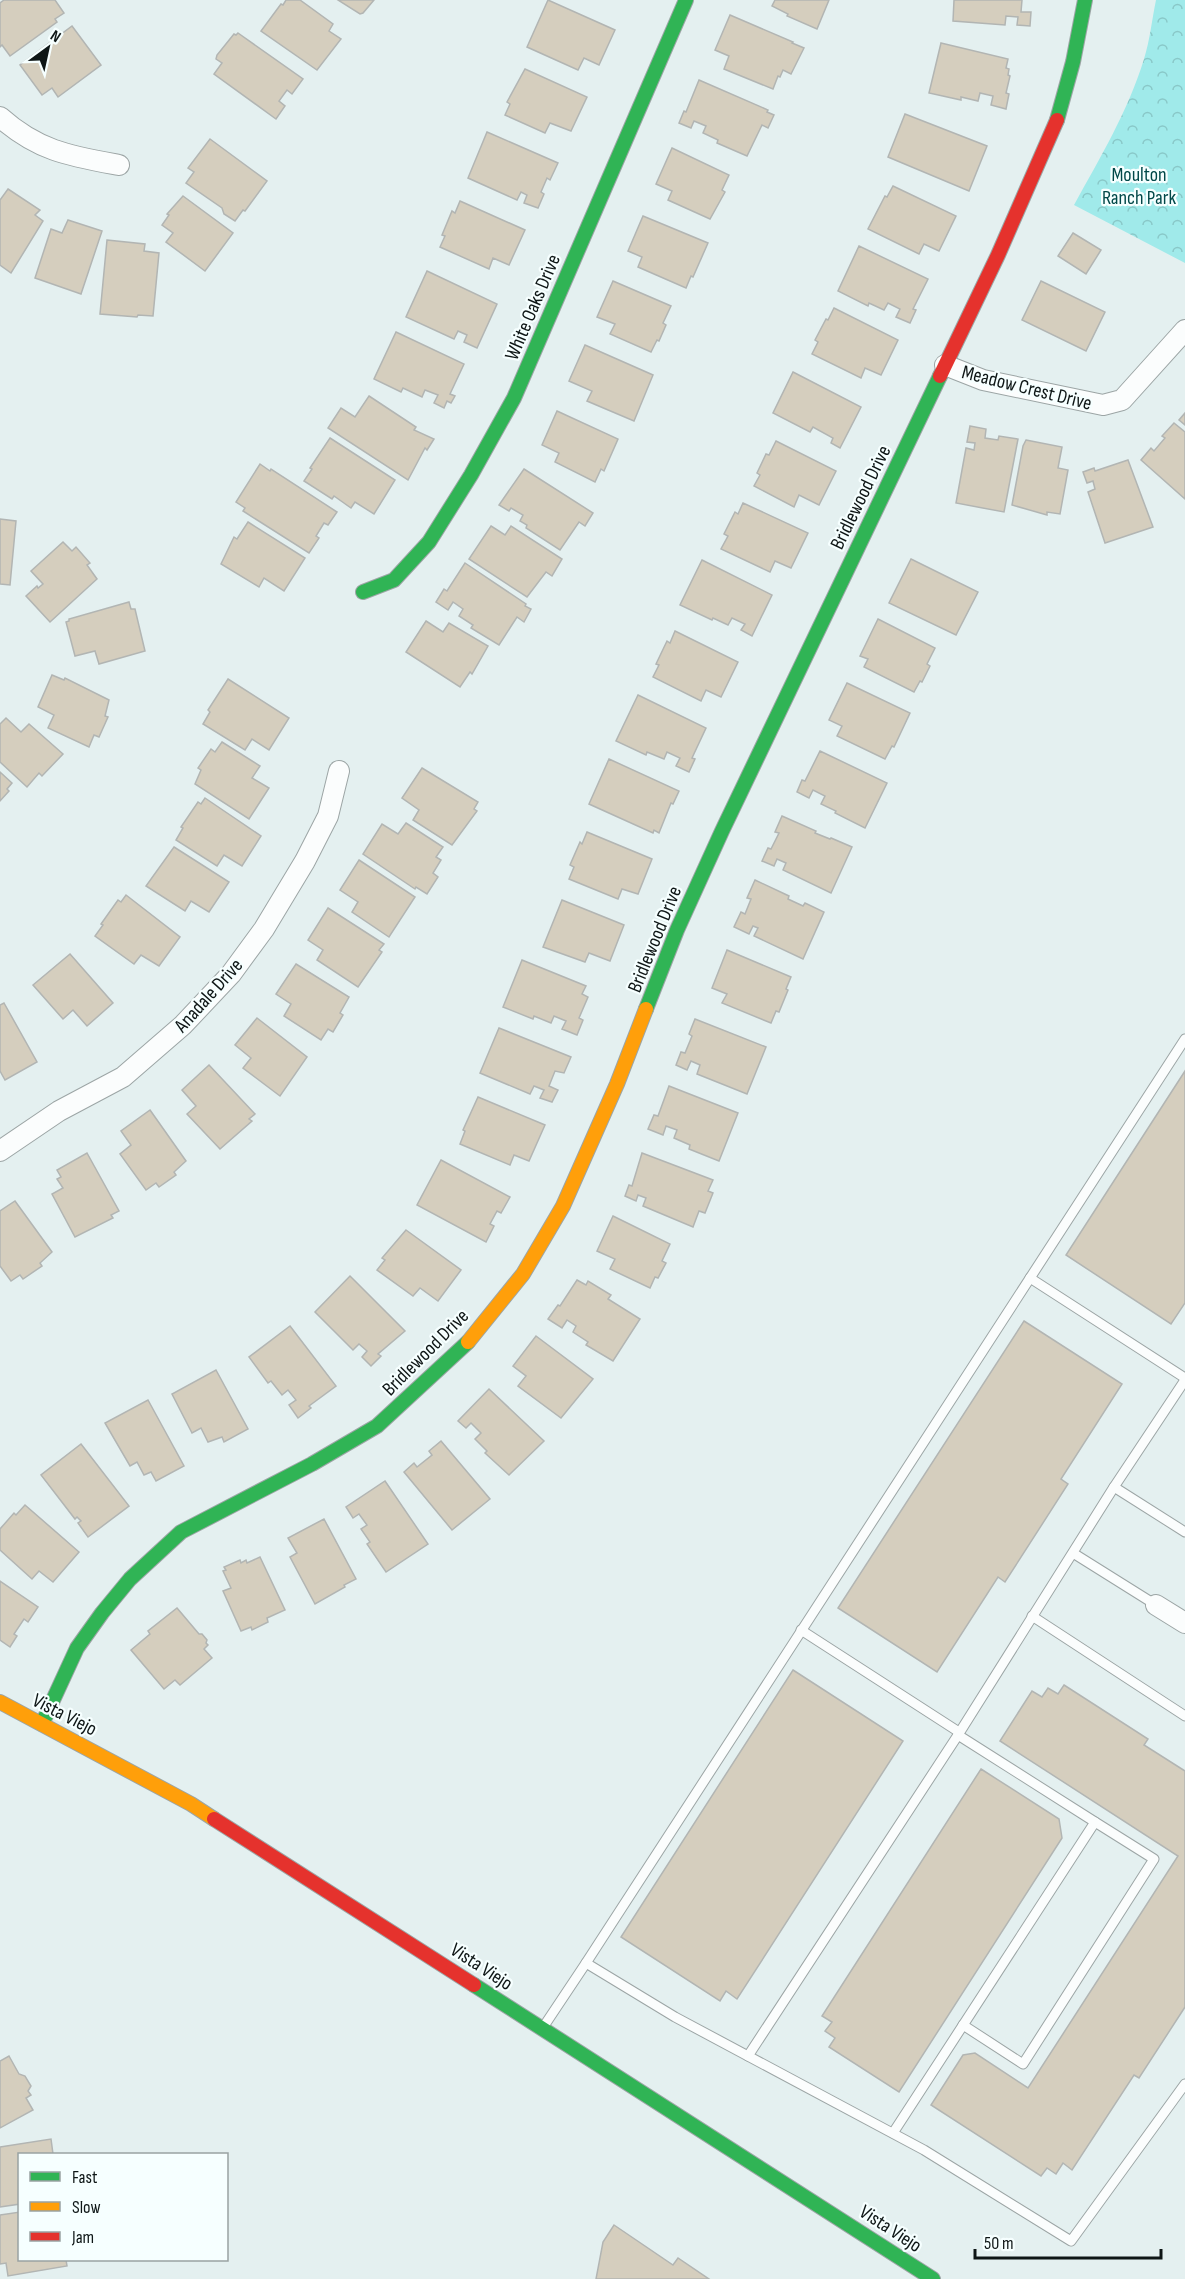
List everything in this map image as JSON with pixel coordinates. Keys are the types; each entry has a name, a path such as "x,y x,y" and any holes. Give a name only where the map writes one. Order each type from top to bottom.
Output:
{"street":[{"name":"White Oaks Drive","path":"363,592 394,580 429,542 471,475 514,398 686,0"},
{"name":"Bridlewood Drive","path":"42,1724 76,1648 130,1579 181,1532 312,1464 377,1426 465,1346 523,1274 563,1206 617,1084 677,930 722,831 1055,129 1073,62 1086,0"},
{"path":"0,117 19,134 67,156 119,165"},
{"name":"Meadow Crest Drive","path":"945,365 983,380 1103,405 1122,400 1185,330"},
{"name":"Anadale Drive","path":"0,1150 59,1112 123,1077 183,1025 231,974 264,929 305,861 328,816 339,771"},
{"path":"1156,1605 1185,1623"},
{"name":"Vista Viejo","path":"0,1702 191,1804 933,2279"}],"lane":[{"path":"542,2029 1185,1039"},
{"path":"748,2056 1185,1379 1030,1278"},
{"path":"1114,1487 1185,1532"},
{"path":"1073,1553 1156,1605"},
{"path":"1032,1616 1185,1716"},
{"path":"801,1630 1154,1859 1023,2064 963,2025"},
{"path":"892,2133 1095,1822"},
{"path":"586,1963 675,2017 924,2150 1071,2241 1185,2084"}],"green space":[{"name":"Moulton Ranch Park","path":"1156,0 1185,0 1185,263 1074,205 1113,134 1130,97 1146,52"}],"building":[{"path":"4,0 55,0 64,13 55,19 57,22 10,56 2,45 0,47 0,3"},
{"path":"286,0 300,0 333,24 329,31 341,39 317,70 261,31"},
{"path":"338,0 374,0 360,14"},
{"path":"548,0 615,30 599,65 584,58 578,70 527,47"},
{"path":"775,0 829,0 817,29 787,16 788,14 772,6"},
{"path":"954,0 1022,0 1021,12 1031,12 1030,26 1017,25 1018,17 1006,16 1005,25 953,21"},
{"path":"730,15 804,48 791,74 783,70 773,89 724,69 729,56 715,50"},
{"path":"72,26 101,65 58,97 52,88 42,95 20,65"},
{"path":"238,33 303,79 292,94 287,90 279,101 285,106 276,119 214,74 222,63 216,59 217,55 234,34"},
{"path":"941,43 1008,59 1006,68 1009,69 1008,75 1010,76 1006,93 1009,94 1006,109 991,105 993,96 980,93 978,101 929,93"},
{"path":"525,69 587,97 571,131 550,123 545,133 505,115 510,104 507,102"},
{"path":"699,80 768,110 767,112 774,115 768,128 762,125 747,156 717,143 718,140 703,133 706,126 694,121 691,128 679,123"},
{"path":"905,114 987,146 969,191 888,157"},
{"path":"487,132 558,163 550,180 547,178 538,208 524,203 527,195 521,192 517,200 468,178"},
{"path":"210,139 267,181 235,221 224,214 222,208 186,183 194,172 188,168"},
{"path":"672,148 729,175 722,190 725,192 710,219 668,200 672,191 656,184"},
{"path":"893,186 956,216 939,251 924,244 919,254 868,229 885,196 887,197"},
{"path":"8,189 40,210 35,215 43,221 11,273 0,265 0,200"},
{"path":"183,196 233,233 205,271 166,242 173,233 162,225 169,215 167,214"},
{"path":"460,201 525,230 509,265 493,258 489,269 440,247 445,236 442,235 452,211 455,213"},
{"path":"643,216 708,243 686,288 638,267 642,257 628,251"},
{"path":"68,220 102,231 81,294 35,278 51,229 62,233"},
{"path":"1073,233 1101,250 1086,274 1058,256"},
{"path":"107,240 145,244 144,251 159,253 153,316 100,314"},
{"path":"859,246 928,279 913,309 916,310 910,323 896,317 900,309 888,303 884,310 869,303 868,306 838,291"},
{"path":"427,271 497,304 477,348 464,342 467,335 458,331 454,339 406,317"},
{"path":"613,281 671,306 663,323 666,325 651,352 610,334 615,324 597,317"},
{"path":"1041,281 1105,312 1086,351 1022,320"},
{"path":"834,308 898,340 881,375 865,368 861,378 812,354 818,342 815,340"},
{"path":"396,332 464,364 450,394 455,396 451,403 447,401 444,408 434,403 438,395 425,390 422,397 403,388 401,392 374,379"},
{"path":"585,345 653,375 634,421 587,401 592,391 569,381"},
{"path":"793,372 861,407 840,448 831,443 833,438 813,427 810,432 773,413"},
{"path":"369,396 416,427 414,430 434,439 427,450 425,448 408,480 328,428 341,408 355,417"},
{"path":"557,411 618,439 604,471 601,469 595,482 555,462 559,453 542,445"},
{"path":"1185,413 1185,425 1179,420"},
{"path":"1174,423 1185,432 1185,499 1141,460 1151,448 1154,451 1165,438 1162,436"},
{"path":"970,426 986,429 985,438 998,440 999,436 1018,439 1004,512 956,503 966,448 974,450 975,443 967,442"},
{"path":"330,438 395,480 374,514 355,502 351,508 334,496 332,499 304,481"},
{"path":"1026,440 1062,447 1058,468 1068,470 1060,514 1047,512 1047,515 1012,505"},
{"path":"776,441 836,471 819,505 799,495 794,507 754,486 766,454 769,455"},
{"path":"1128,460 1153,527 1105,543 1088,492 1095,489 1093,481 1087,483 1083,472 1094,468 1095,471"},
{"path":"260,464 337,512 328,525 324,523 316,536 319,538 309,553 243,511 245,508 236,502"},
{"path":"524,469 593,513 585,526 579,522 560,550 526,528 527,525 520,521 523,515 511,508 509,511 499,505"},
{"path":"743,503 808,533 791,568 775,561 770,572 721,549 728,536 724,534 735,512 738,514"},
{"path":"0,519 16,521 10,585 0,584"},
{"path":"248,522 305,558 284,591 264,578 259,587 221,564 234,537 237,539"},
{"path":"491,526 505,535 511,526 562,559 552,576 546,572 527,597 469,559"},
{"path":"63,542 72,551 76,547 90,563 87,565 97,579 50,622 26,596 37,586 38,588 43,584 31,571"},
{"path":"911,559 978,592 956,635 889,603"},
{"path":"702,560 772,595 752,636 741,630 745,624 732,618 728,625 680,605"},
{"path":"465,563 531,609 524,622 517,617 499,645 471,628 473,625 459,616 463,609 453,602 448,610 436,602 444,589 447,591"},
{"path":"129,602 131,609 135,609 145,651 99,664 95,651 75,656 66,622 69,619"},
{"path":"878,619 935,648 927,664 930,666 914,692 864,667 868,659 860,656"},
{"path":"426,621 443,632 449,623 488,646 472,674 470,672 460,687 406,652"},
{"path":"675,631 738,662 721,697 706,690 701,701 653,677 659,665 656,664 667,641 670,643"},
{"path":"52,675 64,680 65,678 109,700 105,716 108,717 99,737 94,735 89,747 48,728 54,715 38,707"},
{"path":"228,679 289,718 269,750 252,739 245,750 203,724 210,712 208,710"},
{"path":"847,683 910,713 894,747 892,746 885,759 837,736 842,726 829,720"},
{"path":"638,695 706,728 692,758 695,759 689,772 676,766 680,758 667,752 664,759 647,752 646,755 616,741"},
{"path":"6,718 21,732 29,724 63,754 42,776 39,773 27,787 0,762 0,724"},
{"path":"222,742 260,766 252,778 269,788 249,819 195,784 201,770 198,768 211,749 215,752"},
{"path":"820,751 887,783 865,828 821,804 825,796 813,790 809,798 797,792"},
{"path":"609,759 679,791 673,804 671,803 659,833 654,830 653,833 589,804"},
{"path":"422,768 478,802 474,809 477,811 452,845 413,820 419,810 402,798"},
{"path":"0,772 12,783 7,789 9,791 0,801"},
{"path":"205,798 261,836 242,866 224,855 217,866 176,840 183,828 181,827 198,802 201,804"},
{"path":"782,816 816,831 815,833 852,847 831,893 783,870 786,863 777,859 774,866 762,861 779,833 775,832"},
{"path":"406,823 443,847 436,857 441,860 433,873 438,877 427,894 416,887 415,889 363,854 382,824 398,834"},
{"path":"587,832 652,859 638,894 622,889 618,899 569,879 574,867 570,865"},
{"path":"174,847 229,882 209,912 191,901 185,911 146,886"},
{"path":"359,860 415,897 389,937 352,912 358,902 340,890"},
{"path":"755,880 789,896 788,899 803,906 805,903 824,912 803,959 754,936 758,928 753,926 749,934 734,927 741,912 745,914 751,899 747,898"},
{"path":"126,895 180,937 159,966 141,955 134,964 95,936 118,900 121,902"},
{"path":"562,900 624,925 610,961 589,953 585,962 543,947"},
{"path":"328,908 384,944 379,950 382,952 358,987 317,960 323,950 308,940"},
{"path":"727,950 791,977 779,1012 776,1011 771,1023 722,1003 727,994 712,988"},
{"path":"70,954 113,1003 87,1026 73,1010 63,1019 33,985"},
{"path":"522,960 586,986 582,994 588,997 579,1018 583,1020 577,1035 562,1029 566,1021 554,1016 551,1023 534,1016 533,1019 503,1007"},
{"path":"296,964 349,997 340,1013 343,1015 333,1032 328,1029 321,1040 284,1016 291,1004 276,994"},
{"path":"4,1003 37,1062 5,1080 0,1071 0,1005"},
{"path":"257,1018 307,1057 280,1096 243,1068 251,1058 235,1045"},
{"path":"695,1019 766,1047 747,1094 697,1074 700,1065 691,1061 687,1070 676,1065 681,1052 685,1053 692,1036 689,1034"},
{"path":"499,1028 571,1057 564,1073 555,1071 549,1086 558,1090 552,1102 540,1098 544,1090 534,1086 530,1094 480,1073"},
{"path":"209,1065 255,1114 249,1119 252,1121 220,1149 187,1114 196,1106 182,1090"},
{"path":"1185,1071 1185,1303 1171,1324 1066,1255"},
{"path":"669,1086 738,1113 719,1161 689,1149 690,1145 674,1138 677,1130 666,1126 663,1135 648,1129 654,1115 658,1116"},
{"path":"478,1097 545,1125 529,1161 514,1155 510,1165 460,1144 465,1131 463,1130"},
{"path":"150,1110 186,1161 174,1172 176,1175 159,1187 156,1183 146,1190 120,1154 131,1145 121,1131"},
{"path":"87,1153 119,1211 111,1215 113,1218 75,1237 52,1194 63,1188 57,1179 61,1177 57,1170"},
{"path":"642,1153 713,1180 708,1191 713,1193 705,1213 699,1211 693,1227 643,1206 646,1198 638,1195 636,1201 625,1196 629,1185 632,1186"},
{"path":"441,1160 510,1197 501,1213 497,1211 490,1224 494,1226 486,1242 417,1205"},
{"path":"15,1201 52,1252 40,1263 42,1266 23,1279 20,1275 11,1281 0,1266 0,1211"},
{"path":"613,1216 670,1244 662,1261 666,1263 650,1288 610,1269 615,1259 597,1251"},
{"path":"406,1230 461,1270 438,1301 420,1288 413,1296 377,1270 385,1260 382,1258"},
{"path":"350,1276 405,1331 378,1354 381,1356 371,1366 362,1357 367,1351 359,1344 353,1350 315,1312"},
{"path":"577,1280 586,1285 588,1281 611,1295 608,1299 640,1319 613,1361 586,1345 588,1342 573,1332 576,1326 567,1320 562,1328 548,1319 558,1305 560,1306"},
{"path":"1024,1321 1122,1384 1061,1479 1068,1484 1005,1582 998,1577 937,1672 838,1608"},
{"path":"290,1326 336,1386 309,1406 311,1408 298,1418 289,1405 296,1400 288,1390 282,1395 271,1381 268,1383 249,1357"},
{"path":"536,1336 593,1379 561,1418 518,1386 526,1376 513,1366"},
{"path":"216,1370 248,1429 224,1442 222,1437 208,1442 201,1428 192,1433 172,1394"},
{"path":"489,1389 544,1441 509,1475 485,1453 487,1451 475,1439 481,1433 471,1423 466,1428 458,1421"},
{"path":"148,1400 184,1466 156,1481 151,1472 144,1475 137,1462 130,1466 105,1423"},
{"path":"441,1441 490,1499 452,1530 404,1472 414,1463 417,1467 432,1455 429,1451"},
{"path":"81,1444 129,1506 88,1537 78,1523 81,1521 77,1517 75,1519 41,1475"},
{"path":"385,1481 428,1544 386,1572 367,1544 370,1542 361,1529 367,1525 359,1514 353,1518 346,1507"},
{"path":"25,1505 79,1552 53,1582 39,1571 32,1579 0,1550 0,1529 14,1513 16,1515"},
{"path":"324,1519 356,1579 315,1604 290,1557 297,1553 288,1538"},
{"path":"260,1557 285,1610 267,1618 268,1622 252,1630 251,1627 241,1631 223,1591 231,1588 223,1571 226,1570 224,1567 240,1560 241,1563 246,1560 247,1563"},
{"path":"0,1581 38,1607 28,1622 24,1619 14,1634 17,1636 10,1647 0,1640"},
{"path":"177,1608 207,1640 208,1645 204,1649 212,1658 180,1685 175,1680 164,1689 131,1650 150,1634 148,1631"},
{"path":"793,1670 903,1741 737,1999 726,1991 720,2001 621,1937"},
{"path":"1064,1685 1148,1739 1144,1745 1185,1771 1185,2007 1139,2078 1134,2075 1072,2170 1063,2163 1056,2174 1047,2168 1041,2176 931,2105 963,2055 975,2053 1028,2088 1178,1856 1000,1741 1032,1691 1042,1697 1048,1688 1058,1694"},
{"path":"981,1769 1059,1819 1062,1838 899,2092 829,2047 835,2038 825,2031 832,2022 822,2016"},
{"path":"9,2056 19,2074 25,2076 31,2086 28,2091 31,2095 26,2098 33,2110 0,2128 0,2061"},
{"path":"51,2139 53,2153 18,2153 18,2204 0,2207 0,2147"},
{"path":"18,2212 18,2261 66,2261 67,2266 8,2276 6,2263 0,2264 0,2215"},
{"path":"614,2225 673,2265 678,2258 709,2279 596,2279 603,2242"}],"traffic: fast":[{"path":"363,592 394,580 429,542 471,475 514,398 686,0"},
{"path":"1057,120 1073,62 1085,0"},
{"path":"646,1009 677,930 722,831 940,376"},
{"path":"42,1724 77,1648 102,1613 130,1579 181,1532 312,1464 377,1426 468,1342"},
{"path":"474,1985 933,2279"}],"traffic: slow":[{"path":"468,1342 523,1274 563,1206 617,1084 646,1009"},
{"path":"0,1702 191,1804 214,1819"}],"traffic: jam":[{"path":"940,376 998,255 1057,120"},
{"path":"214,1819 474,1985"}]}
